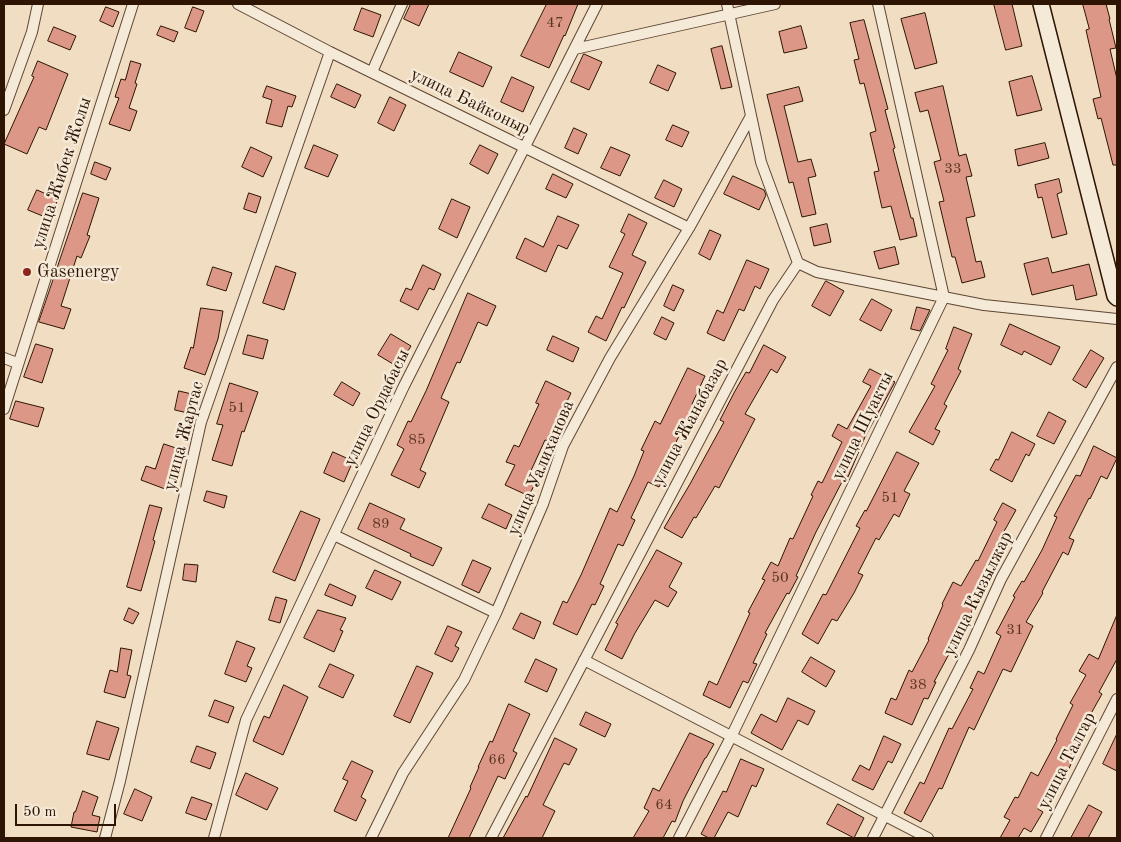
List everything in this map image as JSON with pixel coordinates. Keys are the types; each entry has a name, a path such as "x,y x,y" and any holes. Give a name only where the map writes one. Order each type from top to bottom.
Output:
{"street":[{"path":"4,110 32,32 38,4"},
{"name":"улица Жибек Жолы","path":"4,409 17,363 133,4"},
{"name":"улица Байконыр","path":"238,4 330,52 688,228"},
{"path":"372,72 402,4"},
{"name":"улица Ордабасы","path":"214,838 246,720 404,386 597,4"},
{"path":"727,4 761,162 798,263 817,272 984,305 1117,319"},
{"path":"575,50 776,4"},
{"path":"878,4 944,297"},
{"path":"1040,4 1117,298"},
{"name":"улица Жартас","path":"105,838 120,781 201,422 330,52"},
{"name":"улица Уалиханова","path":"371,838 403,773 464,680 496,613 564,446 610,358 688,228 751,116"},
{"name":"улица Жанабазар","path":"491,838 773,300 798,263"},
{"name":"улица Шуакты","path":"679,838 731,736 944,297"},
{"path":"4,358 17,363"},
{"name":"улица Кызылжар","path":"874,838 969,650 1001,579 1117,367"},
{"path":"334,535 496,613"},
{"path":"584,660 928,838"},
{"name":"улица Талгар","path":"1046,838 1117,699"}],"building":[{"path":"411,4 429,4 419,26 404,19"},
{"path":"547,4 578,4 549,68 521,56"},
{"path":"994,4 1012,4 1022,46 1006,50"},
{"path":"1083,4 1106,4 1110,19 1116,48 1110,49 1117,79 1117,165 1113,165 1101,118 1098,119 1093,99 1101,97 1086,30 1089,29"},
{"path":"106,7 119,12 113,27 100,21"},
{"path":"193,7 204,11 196,32 185,28"},
{"path":"362,8 381,15 373,37 354,30"},
{"path":"925,13 937,63 915,69 901,19"},
{"path":"864,20 888,109 885,110 895,148 893,149 917,236 900,240 891,206 882,208 874,172 879,171 870,133 876,131 864,83 860,84 854,60 859,59 850,23"},
{"path":"161,26 178,32 174,42 157,35"},
{"path":"801,26 807,48 784,53 779,32"},
{"path":"54,27 76,36 70,50 48,41"},
{"path":"722,46 732,87 721,89 711,49"},
{"path":"459,52 492,67 483,87 450,72"},
{"path":"584,54 602,62 589,90 571,82"},
{"path":"38,61 68,74 46,130 39,127 27,154 4,144 34,77 32,76"},
{"path":"131,61 141,64 129,108 137,111 130,131 109,124 119,98 115,97 121,79 125,80"},
{"path":"658,65 676,73 668,91 650,83"},
{"path":"1032,76 1042,110 1017,116 1009,82"},
{"path":"512,77 534,87 523,112 501,102"},
{"path":"337,84 361,95 355,108 331,97"},
{"path":"267,86 296,96 292,107 288,106 282,127 266,123 272,100 263,97"},
{"path":"943,86 959,156 966,154 972,176 966,177 975,216 966,218 976,262 981,261 985,277 962,283 955,257 952,257 939,202 944,201 934,162 941,160 928,110 920,112 915,93"},
{"path":"799,87 803,101 784,106 798,162 811,159 816,176 808,178 816,214 802,217 793,182 789,183 767,95"},
{"path":"390,97 406,105 394,131 378,123"},
{"path":"673,125 689,132 682,147 666,140"},
{"path":"574,128 587,134 578,154 565,148"},
{"path":"1045,143 1049,158 1018,166 1015,150"},
{"path":"314,145 338,155 328,177 305,168"},
{"path":"480,145 498,154 488,174 470,164"},
{"path":"251,147 272,157 263,177 242,167"},
{"path":"611,147 630,155 620,176 601,168"},
{"path":"95,162 111,168 106,180 91,174"},
{"path":"553,174 573,184 566,198 546,189"},
{"path":"733,176 764,190 766,195 759,210 724,194"},
{"path":"1059,179 1062,192 1057,194 1067,234 1052,238 1042,197 1038,198 1035,185"},
{"path":"664,180 682,189 674,207 655,198"},
{"path":"37,190 58,199 50,219 28,210"},
{"path":"83,193 99,198 87,235 90,236 81,258 77,256 61,306 71,309 64,329 39,322"},
{"path":"249,193 261,197 256,213 244,209"},
{"path":"452,199 470,207 457,238 439,229"},
{"path":"629,214 647,223 632,255 646,262 606,341 588,332 596,316 602,319 623,273 609,267 625,234 621,232"},
{"path":"558,216 579,225 567,249 558,245 546,272 516,258 525,238 543,247"},
{"path":"827,224 831,242 814,246 810,228"},
{"path":"710,230 721,235 710,260 699,254"},
{"path":"895,247 899,264 879,269 874,252"},
{"path":"1048,258 1052,273 1089,264 1097,295 1076,300 1073,285 1032,295 1024,264"},
{"path":"747,260 769,269 760,289 755,286 744,311 739,309 724,341 707,333 717,310 723,313"},
{"path":"423,265 441,274 434,290 429,288 418,310 400,301 406,288 411,290"},
{"path":"276,266 296,273 284,310 263,303"},
{"path":"213,267 232,273 226,291 207,285"},
{"path":"826,281 844,291 830,316 812,306"},
{"path":"673,285 684,290 674,311 664,306"},
{"path":"468,293 496,306 487,326 478,322 460,363 457,362 441,398 449,402 420,470 426,473 419,488 391,475 404,449 397,445 408,421 411,422 426,391"},
{"path":"872,299 892,310 881,331 860,320"},
{"path":"917,307 930,310 920,331 911,329"},
{"path":"201,308 223,311 218,339 205,375 184,368 191,347 193,348"},
{"path":"662,317 674,323 666,340 654,334"},
{"path":"1010,324 1060,347 1051,365 1024,351 1022,355 1001,345"},
{"path":"954,327 972,334 958,369 961,371 944,404 947,406 935,429 940,431 933,445 909,432 935,386 931,384 948,350 946,349"},
{"path":"391,334 411,346 398,367 378,355"},
{"path":"248,335 268,340 263,359 243,354"},
{"path":"553,336 579,348 573,362 547,350"},
{"path":"36,344 53,349 42,383 24,377"},
{"path":"764,345 786,357 777,373 771,369 745,414 755,419 719,488 715,486 682,538 664,528 724,422 720,420 735,391 746,372 749,373"},
{"path":"1091,350 1104,358 1086,388 1073,380"},
{"path":"688,368 705,376 692,404 694,405 664,467 667,469 659,487 648,482 631,518 635,520 623,546 618,544 600,584 604,586 595,605 592,604 577,635 553,624 563,601 567,603 581,575 610,508 617,512 634,476 644,451 641,450 655,421 660,424"},
{"path":"870,369 895,382 865,437 848,477 845,476 816,532 796,576 798,577 765,633 767,634 753,663 757,664 748,683 743,681 730,708 703,695 709,681 717,685 750,613 748,612 765,580 762,579 771,562 778,566 790,538 793,539 818,481 822,483 842,442 832,436 838,424 847,429 871,386 863,382"},
{"path":"546,381 571,393 548,441 545,440 529,475 537,479 529,496 505,485 515,465 506,462 514,445 519,447 539,404 536,403"},
{"path":"342,382 360,393 353,406 334,395"},
{"path":"230,383 258,392 244,432 242,431 232,466 212,460 223,425 217,424"},
{"path":"179,391 196,395 192,414 175,410"},
{"path":"16,401 44,408 38,427 10,419"},
{"path":"1049,412 1066,421 1054,444 1037,436"},
{"path":"1012,432 1035,444 1029,456 1026,454 1012,482 990,470 996,459 998,460"},
{"path":"164,444 182,450 177,462 174,461 165,489 141,480 146,466 155,469"},
{"path":"1094,446 1117,458 1107,479 1101,476 1069,538 1074,540 1068,555 1063,552 1026,622 1033,626 1011,672 1003,669 974,730 969,727 942,789 939,788 921,822 904,813 920,782 924,784 949,728 952,729 973,689 970,688 978,671 984,674 1001,636 996,633 1015,597 1013,596 1022,581 1024,582 1042,550 1057,517 1054,516 1076,475 1080,476"},
{"path":"333,452 353,461 344,482 324,473"},
{"path":"897,452 919,463 904,491 910,494 899,517 894,514 879,540 876,538 858,573 863,575 854,593 837,621 832,619 818,644 802,634 823,594 826,595 860,528 856,526"},
{"path":"207,491 227,496 224,508 204,501"},
{"path":"370,503 405,519 400,529 442,548 433,566 358,529"},
{"path":"1003,503 1016,510 1002,535 1008,537 998,557 975,593 980,596 934,682 936,682 928,699 924,698 912,725 885,713 891,698 896,700 909,670 912,672 929,640 942,604 953,582 961,586 976,560 978,561 997,522 994,520"},
{"path":"489,504 512,515 506,529 482,518"},
{"path":"150,505 162,508 141,591 127,587"},
{"path":"301,511 320,519 295,581 273,572"},
{"path":"657,550 682,563 669,587 677,592 668,607 655,600 622,659 605,650 618,624 616,623"},
{"path":"473,560 491,568 479,593 462,585"},
{"path":"185,564 198,565 196,582 183,580"},
{"path":"375,570 401,582 392,600 366,588"},
{"path":"330,584 356,596 352,606 325,595"},
{"path":"276,597 287,600 280,623 269,620"},
{"path":"129,608 139,613 133,624 124,620"},
{"path":"318,610 346,618 340,630 343,631 334,652 304,638"},
{"path":"521,613 541,622 534,639 513,629"},
{"path":"1117,615 1117,659 1099,692 1102,694 1084,726 1088,728 1065,777 1057,773 1038,809 1043,812 1031,832 1024,828 1018,838 1000,838 1010,820 1004,817 1015,797 1018,798 1031,772 1038,776 1057,740 1073,705 1070,703 1086,675 1079,671 1089,654 1098,659"},
{"path":"448,626 462,632 455,646 459,648 452,662 435,654"},
{"path":"237,641 255,648 247,666 252,668 246,682 225,674"},
{"path":"121,648 132,650 127,675 131,676 125,698 104,692 110,670 117,672"},
{"path":"811,657 835,671 826,687 802,672"},
{"path":"536,659 557,669 547,692 525,682"},
{"path":"330,664 354,675 343,698 319,687"},
{"path":"417,666 433,673 410,723 394,716"},
{"path":"284,685 308,697 283,755 253,741 264,716 269,718"},
{"path":"788,698 815,711 808,725 798,720 782,750 751,733 761,714 776,722"},
{"path":"215,700 234,707 228,723 209,716"},
{"path":"509,704 530,714 513,751 517,753 505,779 498,776 469,838 448,838 471,788 478,767 490,741 492,742"},
{"path":"586,712 611,724 605,737 580,725"},
{"path":"97,721 119,728 109,760 87,754"},
{"path":"690,733 714,744 683,801 675,822 672,821 663,838 633,838 649,811 644,808 653,788 659,791"},
{"path":"1117,734 1117,771 1103,764"},
{"path":"884,736 901,744 892,763 888,761 873,790 852,780 860,765 869,770"},
{"path":"555,738 577,749 569,765 564,763 543,805 555,811 542,838 503,838 527,797"},
{"path":"197,746 216,753 210,769 191,762"},
{"path":"741,759 764,769 756,787 752,785 738,817 728,812 714,838 709,838 701,834 723,791 726,792"},
{"path":"352,761 373,771 361,797 366,800 356,821 334,811 348,781 343,779"},
{"path":"246,773 278,788 267,810 236,795"},
{"path":"135,789 152,797 142,821 124,814"},
{"path":"83,791 98,797 92,815 100,817 97,832 71,827 74,812"},
{"path":"192,797 212,804 206,820 186,813"},
{"path":"838,804 864,818 854,838 827,824"},
{"path":"1089,805 1102,812 1088,838 1071,838"}],"place":[{"name":"Gasenergy","path":"27,272"}]}
